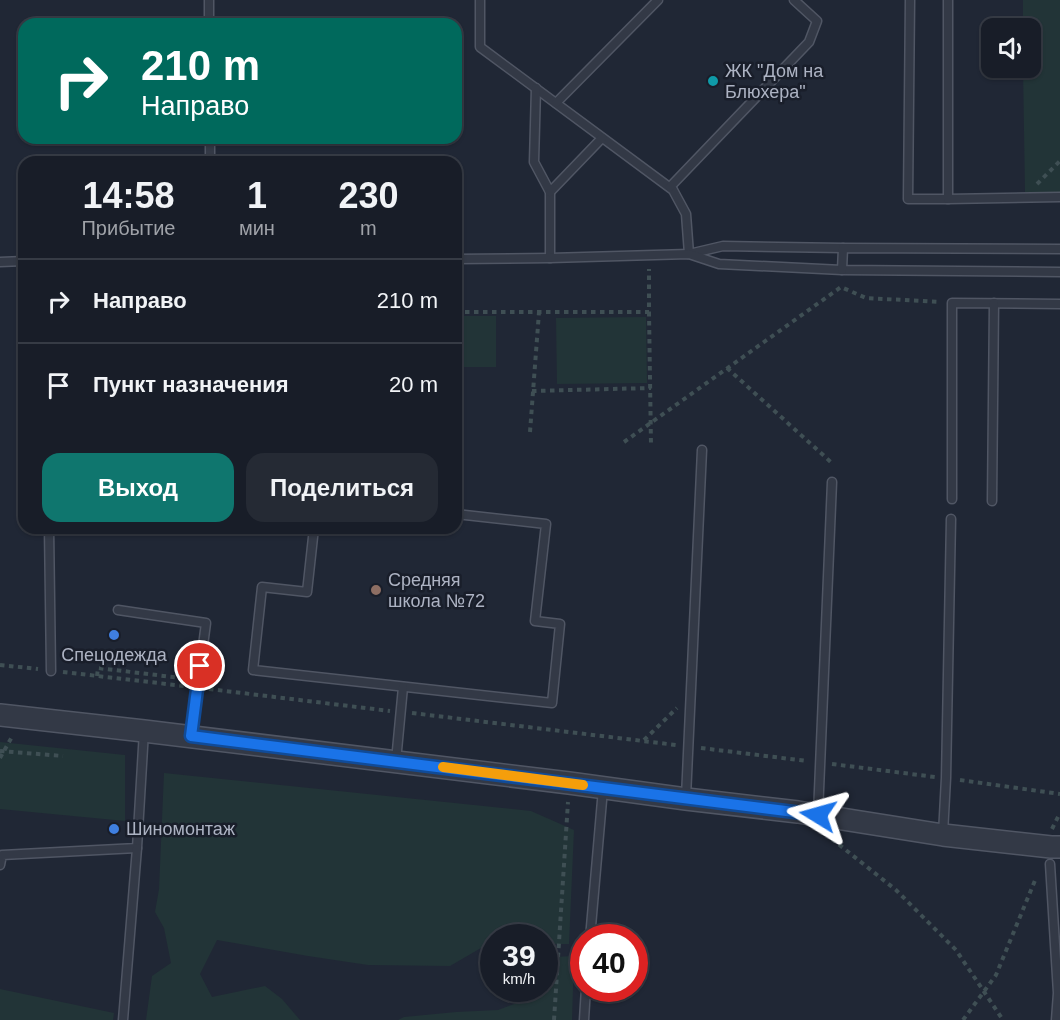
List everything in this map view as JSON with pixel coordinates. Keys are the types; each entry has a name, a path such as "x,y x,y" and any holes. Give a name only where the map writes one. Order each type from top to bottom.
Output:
{"street":[{"path":"0,715 191,736 569,783 686,799 821,824 1054,847"}],"lane":[{"path":"209,0 209,18"},
{"path":"480,0 480,47 674,190 686,214 689,254"},
{"path":"556,103 658,0"},
{"path":"670,187 809,42 817,21 794,0"},
{"path":"910,0 909,199 1060,197"},
{"path":"948,0 948,199"},
{"path":"536,88 534,162 550,192 550,258"},
{"path":"550,192 602,138"},
{"path":"462,258 689,254 723,246 1060,249"},
{"path":"842,270 843,248"},
{"path":"689,254 719,264 842,270 1060,272"},
{"path":"0,262 18,261"},
{"path":"952,500 952,303 1060,304"},
{"path":"992,501 994,303"},
{"path":"686,799 702,450"},
{"path":"821,824 820,762 832,482"},
{"path":"313,534 307,592 262,587 253,670 552,703 560,624 535,621 546,524 462,515"},
{"path":"943,835 951,519"},
{"path":"49,534 51,671"},
{"path":"118,610 206,623 191,736"},
{"path":"396,762 403,687"},
{"path":"123,1020 144,731"},
{"path":"591,924 603,788"},
{"path":"1054,847 1058,993 1056,1020"},
{"path":"0,865 2,855 137,848"},
{"path":"584,1020 585,1002"}],"path":[{"path":"1024,198 1060,161"},
{"path":"649,255 651,445"},
{"path":"624,442 841,287 866,298 952,303"},
{"path":"462,312 649,312"},
{"path":"530,432 539,312"},
{"path":"727,368 833,464"},
{"path":"532,391 651,388"},
{"path":"0,665 820,762 1060,794"},
{"path":"97,676 98,668 108,669 182,678 180,686"},
{"path":"644,741 691,694"},
{"path":"0,751 63,756"},
{"path":"554,1020 569,783"},
{"path":"963,1020 996,975 1037,875 1054,847 1060,813"},
{"path":"821,824 896,890 956,950 1003,1020"}],"shaded area":[{"path":"1023,0 1060,0 1060,192 1025,192 1023,78 1041,78 1041,18 1023,18"},
{"path":"462,316 496,316 496,367 462,367"},
{"path":"646,317 647,383 557,384 556,318"},
{"path":"0,742 125,755 125,821 0,809"},
{"path":"164,773 531,811 574,830 569,944 558,944 558,924 480,924 480,949 450,966 368,965 217,940 200,974 212,997 265,986 282,999 300,1020 146,1020 152,976 171,963 164,928 155,912 159,889"},
{"path":"570,956 572,1020 398,1020 404,1017 498,1010 520,1002 558,1002 558,957"},
{"path":"0,989 114,1013 113,1020 0,1020"}],"slow traffic":[{"path":"443,767 583,785"}],"place":[{"name":"ЖК \"Дом на Блюхера\"","path":"713,81"},
{"name":"Средняя школа №72","path":"376,590"},
{"name":"Спецодежда","path":"114,635"},
{"name":"Шиномонтаж","path":"114,829"}],"route":[{"path":"200,666 191,736 818,815"}]}
